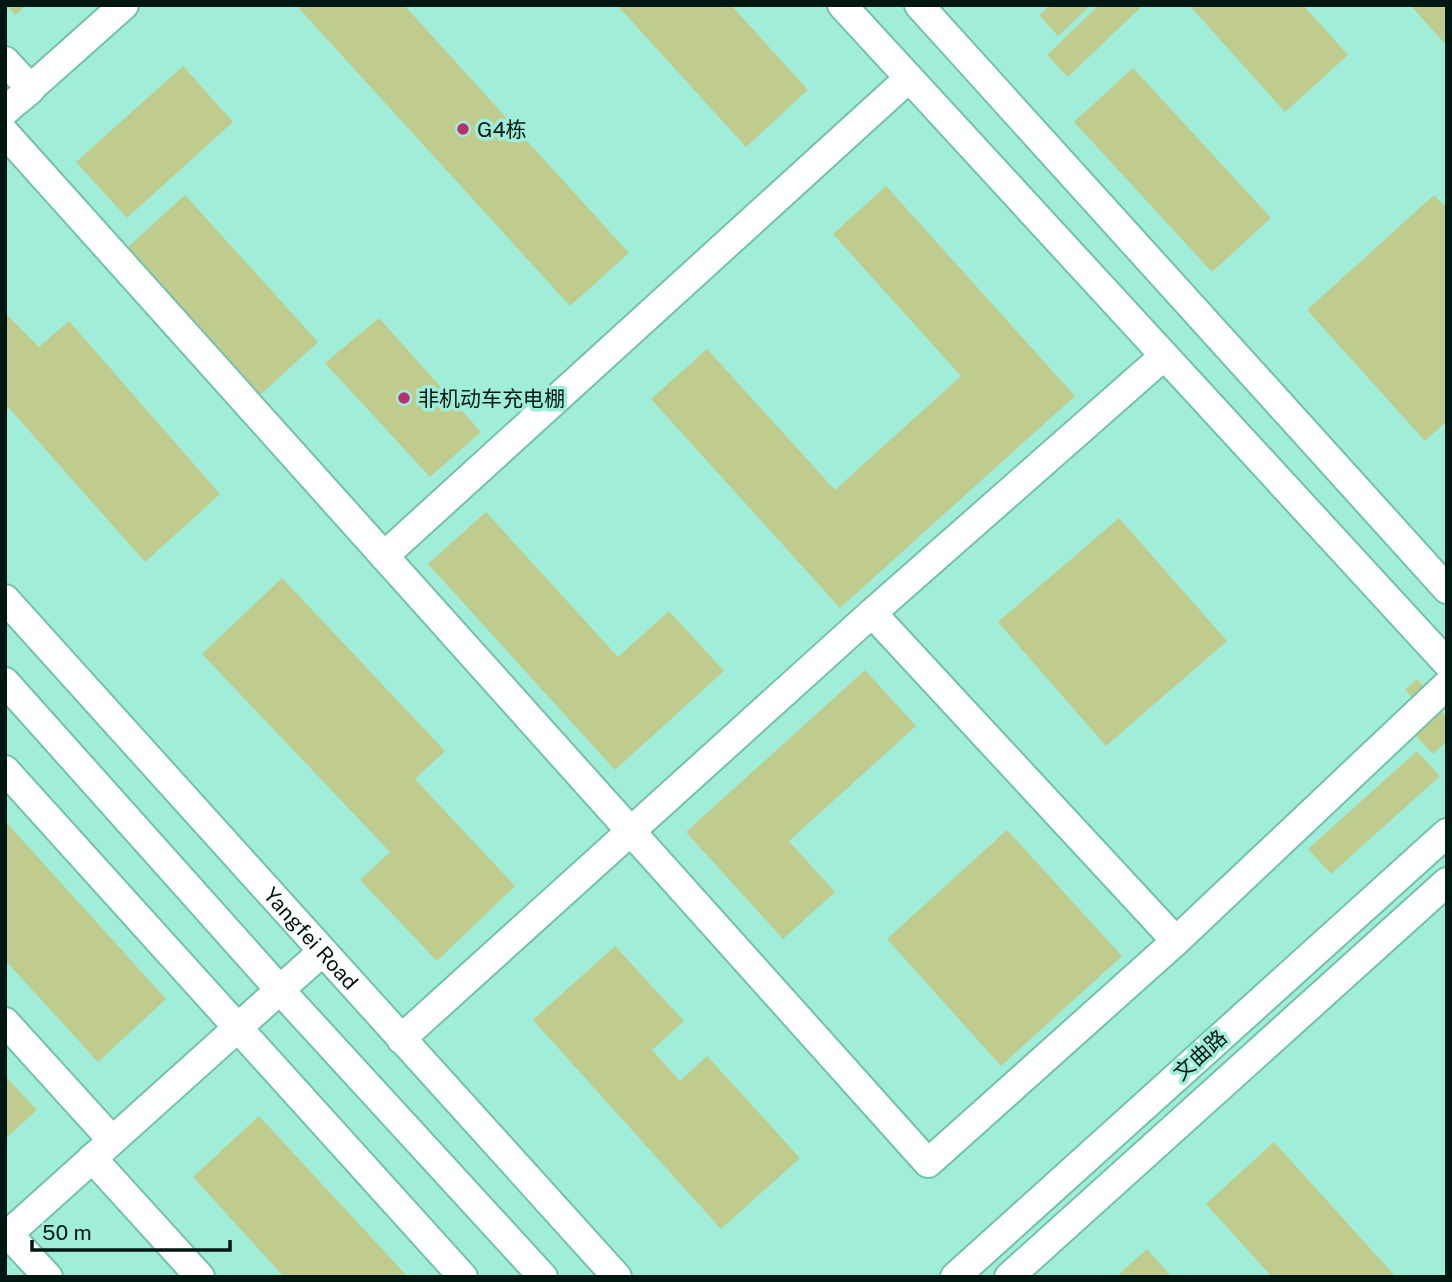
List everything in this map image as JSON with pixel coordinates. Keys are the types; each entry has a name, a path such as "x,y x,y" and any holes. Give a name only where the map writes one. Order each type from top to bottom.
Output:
{"street":[{"path":"5,111 124,5"},
{"path":"842,5 1447,663"},
{"path":"919,5 1447,589"},
{"path":"5,61 31,89"},
{"path":"384,556 909,78"},
{"path":"5,133 928,1163 1176,941 1447,685"},
{"path":"401,1039 872,612 1164,356"},
{"name":"Yangfei Road","path":"5,599 617,1277"},
{"path":"872,612 1176,941"},
{"path":"5,682 279,990 543,1277"},
{"path":"5,770 463,1277"},
{"name":"文曲路","path":"955,1277 1447,833"},
{"name":"文曲路","path":"1009,1277 1447,882"},
{"path":"48,1277 7,1235 322,952"},
{"path":"5,1023 200,1277"}],"building":[{"path":"7,5 27,5 15,15"},
{"name":"G4栋","path":"296,5 404,5 629,253 570,306"},
{"path":"617,5 731,5 808,90 746,147"},
{"path":"1050,5 1091,5 1058,36 1039,15"},
{"path":"1099,5 1143,5 1068,77 1047,55"},
{"path":"1189,5 1303,5 1348,55 1285,112"},
{"path":"1410,5 1447,5 1447,46"},
{"path":"183,66 233,122 127,218 76,162"},
{"path":"1133,68 1271,218 1212,272 1074,122"},
{"path":"886,186 1075,396 840,608 651,399 707,349 835,490 961,376 833,234"},
{"path":"185,195 318,342 259,396 126,249"},
{"path":"1434,195 1447,208 1447,421 1425,441 1307,310"},
{"path":"5,313 39,347 69,321 220,494 145,562 9,408 5,407"},
{"name":"非机动车充电棚","path":"379,318 481,432 430,477 325,363"},
{"path":"486,512 618,657 669,611 724,671 615,770 428,564"},
{"path":"1119,518 1227,641 1106,746 998,622"},
{"path":"282,578 445,751 415,779 515,886 437,961 360,880 390,852 202,654"},
{"path":"865,670 916,726 789,841 835,892 783,939 686,832"},
{"path":"1417,679 1433,697 1422,708 1405,690"},
{"path":"1441,711 1447,718 1447,741 1433,754 1415,735"},
{"path":"1417,751 1440,776 1331,874 1308,849"},
{"path":"5,821 166,999 98,1062 5,960"},
{"path":"1007,830 1122,956 1001,1066 887,939"},
{"path":"615,946 684,1021 652,1050 680,1081 707,1056 800,1158 721,1229 533,1020"},
{"path":"5,1076 37,1110 5,1139"},
{"path":"259,1116 408,1277 284,1277 193,1177"},
{"path":"1274,1142 1396,1277 1272,1277 1206,1204"},
{"path":"1147,1249 1172,1277 1116,1277"}],"place":[{"name":"G4栋","path":"463,129"},
{"name":"非机动车充电棚","path":"404,398"}]}
